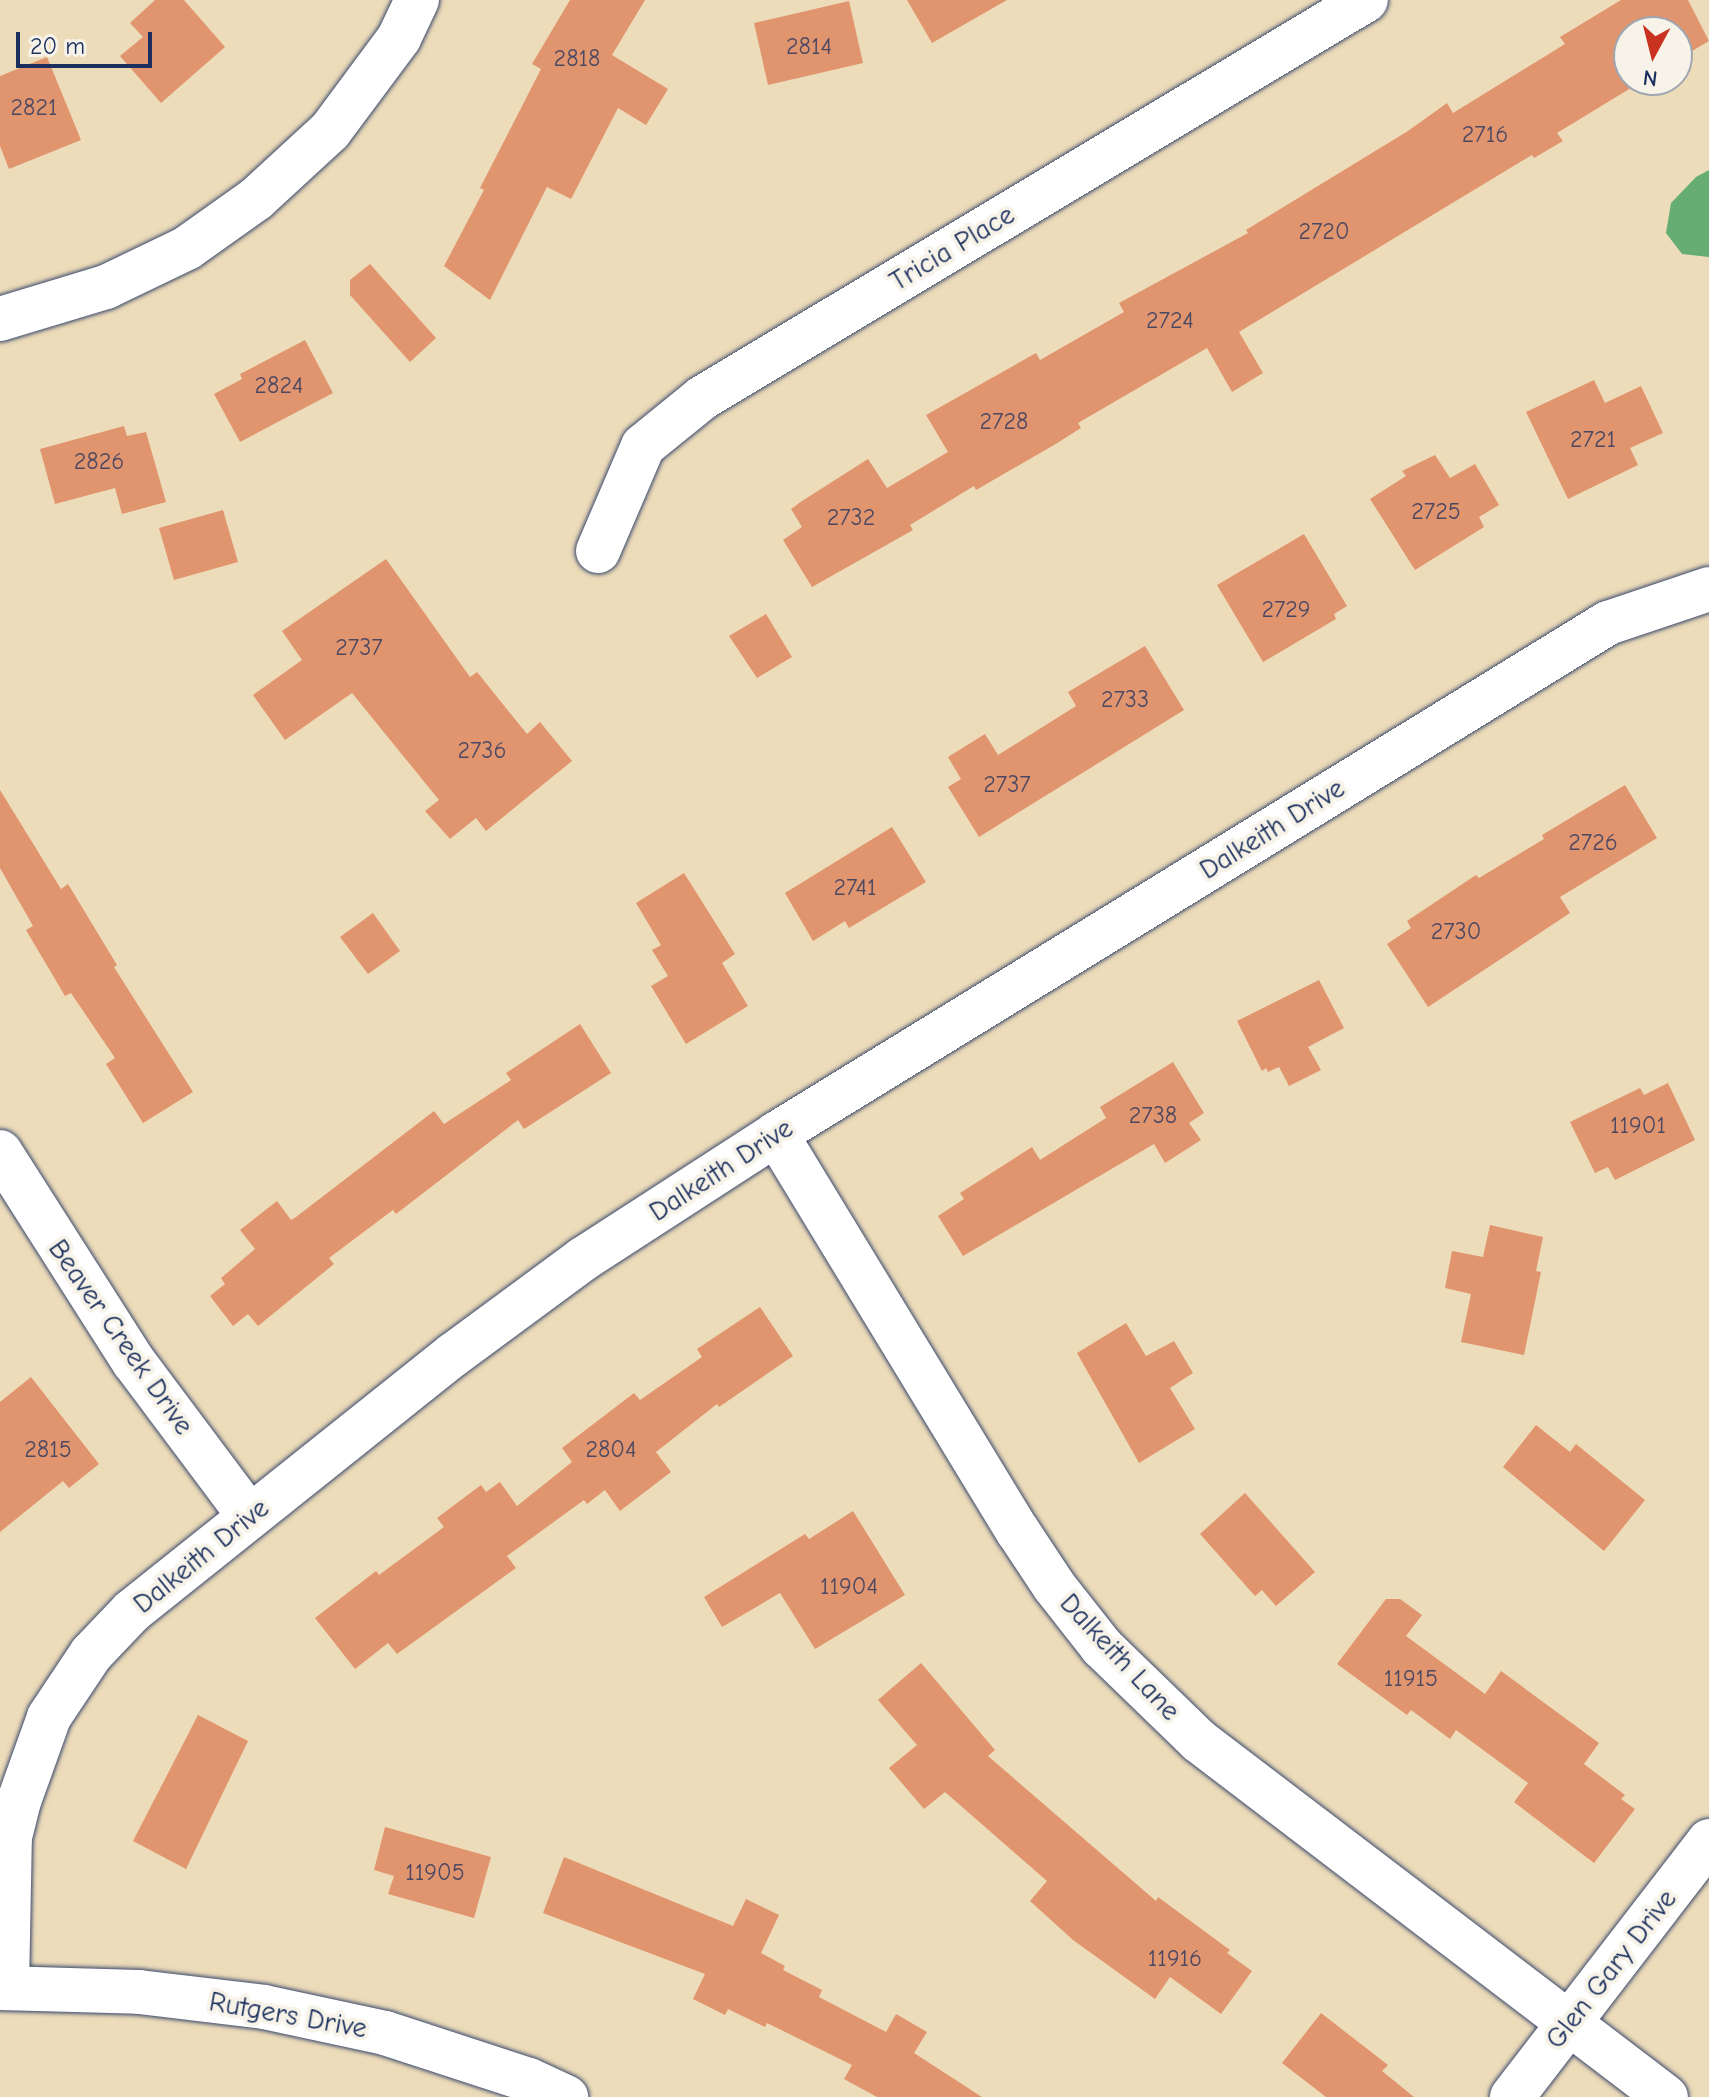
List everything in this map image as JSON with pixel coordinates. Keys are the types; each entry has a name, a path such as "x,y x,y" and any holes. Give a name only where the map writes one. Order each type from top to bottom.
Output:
{"street":[{"path":"0,319 106,287 187,248 256,199 330,131 399,38 417,0"},
{"name":"Tricia Place","path":"598,551 643,446 702,398 1366,0"},
{"name":"Dalkeith Drive","path":"4,1988 10,1837 49,1717 91,1654 132,1611 453,1355 583,1259 776,1134 1608,623 1709,589"},
{"name":"Dalkeith Lane","path":"776,1134 1017,1530 1054,1586 1102,1647 1199,1741 1666,2097"},
{"name":"Beaver Creek Drive","path":"0,1152 134,1362 249,1516"},
{"name":"Glen Gary Drive","path":"1512,2097 1709,1841"},
{"name":"Rutgers Drive","path":"4,1988 139,1992 264,2007 385,2033 529,2080 566,2097"}],"green space":[{"path":"1709,170 1709,257 1682,254 1666,233 1671,203 1696,177"}],"building":[{"path":"155,0 184,0 225,47 161,103 120,56 143,37 130,23"},
{"path":"570,0 645,0 612,55 668,89 646,125 618,108 571,199 547,187 490,300 444,266 541,69 532,64"},
{"path":"907,0 1007,0 932,43"},
{"path":"1621,0 1688,0 1709,41 1693,50 1693,16 1613,16 1613,96 1618,96 1557,133 1563,141 1534,158 1532,155 1239,332 1263,373 1232,392 1207,348 1078,423 1081,428 1054,445 976,490 974,486 910,525 913,530 812,587 783,540 802,527 791,509 868,459 887,488 948,452 926,415 1036,353 1040,360 1124,312 1119,303 1248,233 1246,230 1408,131 1447,103 1453,113 1565,44 1560,37"},
{"path":"849,1 863,63 768,85 754,23"},
{"path":"47,57 81,140 9,169 0,146 0,76"},
{"path":"370,264 436,338 410,362 350,295 350,280"},
{"path":"305,340 333,393 240,442 214,394 242,379 240,374"},
{"path":"1594,380 1605,403 1641,386 1663,433 1630,448 1638,465 1568,499 1526,412"},
{"path":"124,426 127,436 146,432 166,502 122,514 115,488 55,504 40,449"},
{"path":"1435,455 1450,478 1475,464 1499,505 1479,517 1484,527 1415,570 1370,499 1406,476 1402,471"},
{"path":"223,510 238,562 174,580 159,528"},
{"path":"1304,534 1347,606 1334,614 1336,619 1263,662 1217,585"},
{"path":"386,559 470,677 477,672 527,734 540,722 572,761 486,831 476,818 450,839 425,811 439,800 352,693 285,740 253,695 302,660 282,631"},
{"path":"766,614 792,657 757,678 729,636"},
{"path":"1145,646 1184,710 979,837 948,787 961,779 948,757 985,734 998,755 1076,706 1068,692"},
{"path":"1625,785 1657,838 1560,897 1570,913 1428,1007 1387,944 1411,928 1407,921 1476,875 1479,878 1544,839 1542,835"},
{"path":"0,790 61,889 68,884 117,965 114,967 193,1092 143,1123 106,1064 115,1058 71,993 65,996 26,930 33,926 0,868"},
{"path":"892,827 926,882 849,928 845,921 813,941 785,893"},
{"path":"684,873 735,954 722,963 748,1006 686,1044 651,986 668,976 652,950 661,945 636,903"},
{"path":"373,913 400,951 368,974 340,937"},
{"path":"1319,980 1344,1028 1308,1047 1321,1070 1289,1086 1279,1067 1262,1071 1237,1021"},
{"path":"580,1024 611,1073 524,1129 518,1120 396,1214 393,1210 329,1258 334,1264 258,1326 248,1314 233,1326 210,1296 225,1284 221,1278 255,1249 240,1230 277,1201 291,1220 296,1217 434,1111 444,1124 511,1080 506,1073"},
{"path":"1173,1062 1204,1113 1189,1123 1201,1140 1165,1163 1154,1144 963,1256 938,1216 964,1199 960,1193 1032,1147 1040,1160 1106,1118 1100,1107"},
{"path":"1668,1083 1695,1140 1615,1180 1608,1167 1595,1173 1570,1122 1640,1088 1644,1095"},
{"path":"1490,1225 1543,1237 1536,1271 1541,1272 1524,1355 1461,1342 1471,1294 1445,1288 1452,1251 1483,1257"},
{"path":"760,1307 793,1356 719,1407 717,1404 656,1452 671,1472 620,1511 605,1490 587,1504 584,1500 507,1556 516,1568 397,1654 388,1643 355,1669 315,1618 376,1571 379,1575 444,1527 437,1518 481,1485 486,1492 500,1482 517,1506 572,1462 562,1448 634,1393 640,1400 702,1357 697,1349"},
{"path":"1126,1323 1146,1356 1174,1341 1193,1373 1170,1388 1195,1429 1139,1463 1077,1353"},
{"path":"31,1377 99,1464 69,1488 63,1481 0,1532 0,1402"},
{"path":"1536,1425 1570,1452 1576,1444 1645,1500 1604,1551 1503,1467"},
{"path":"1245,1493 1315,1572 1276,1606 1262,1590 1255,1596 1200,1534"},
{"path":"853,1511 905,1595 815,1649 780,1593 722,1627 704,1597 805,1534 809,1539"},
{"path":"1386,1599 1400,1599 1422,1615 1406,1636 1485,1694 1501,1671 1599,1743 1584,1764 1625,1795 1621,1799 1635,1809 1594,1863 1514,1802 1528,1783 1456,1730 1450,1739 1411,1710 1407,1715 1337,1664"},
{"path":"921,1663 995,1750 988,1756 1156,1901 1158,1897 1230,1950 1227,1953 1252,1971 1221,2014 1170,1977 1155,1999 1073,1940 1030,1901 1047,1881 945,1792 924,1809 889,1768 917,1745 878,1700"},
{"path":"198,1715 248,1741 186,1869 133,1841"},
{"path":"385,1827 491,1857 474,1918 388,1894 394,1876 374,1870"},
{"path":"564,1857 733,1926 746,1899 779,1915 761,1953 785,1966 783,1970 822,1990 819,1997 886,2032 896,2014 927,2032 914,2053 982,2097 877,2097 844,2079 852,2065 767,2023 765,2027 728,2009 725,2015 693,1999 705,1974 543,1913"},
{"path":"1321,2013 1388,2065 1382,2071 1414,2097 1326,2097 1282,2063"}]}
